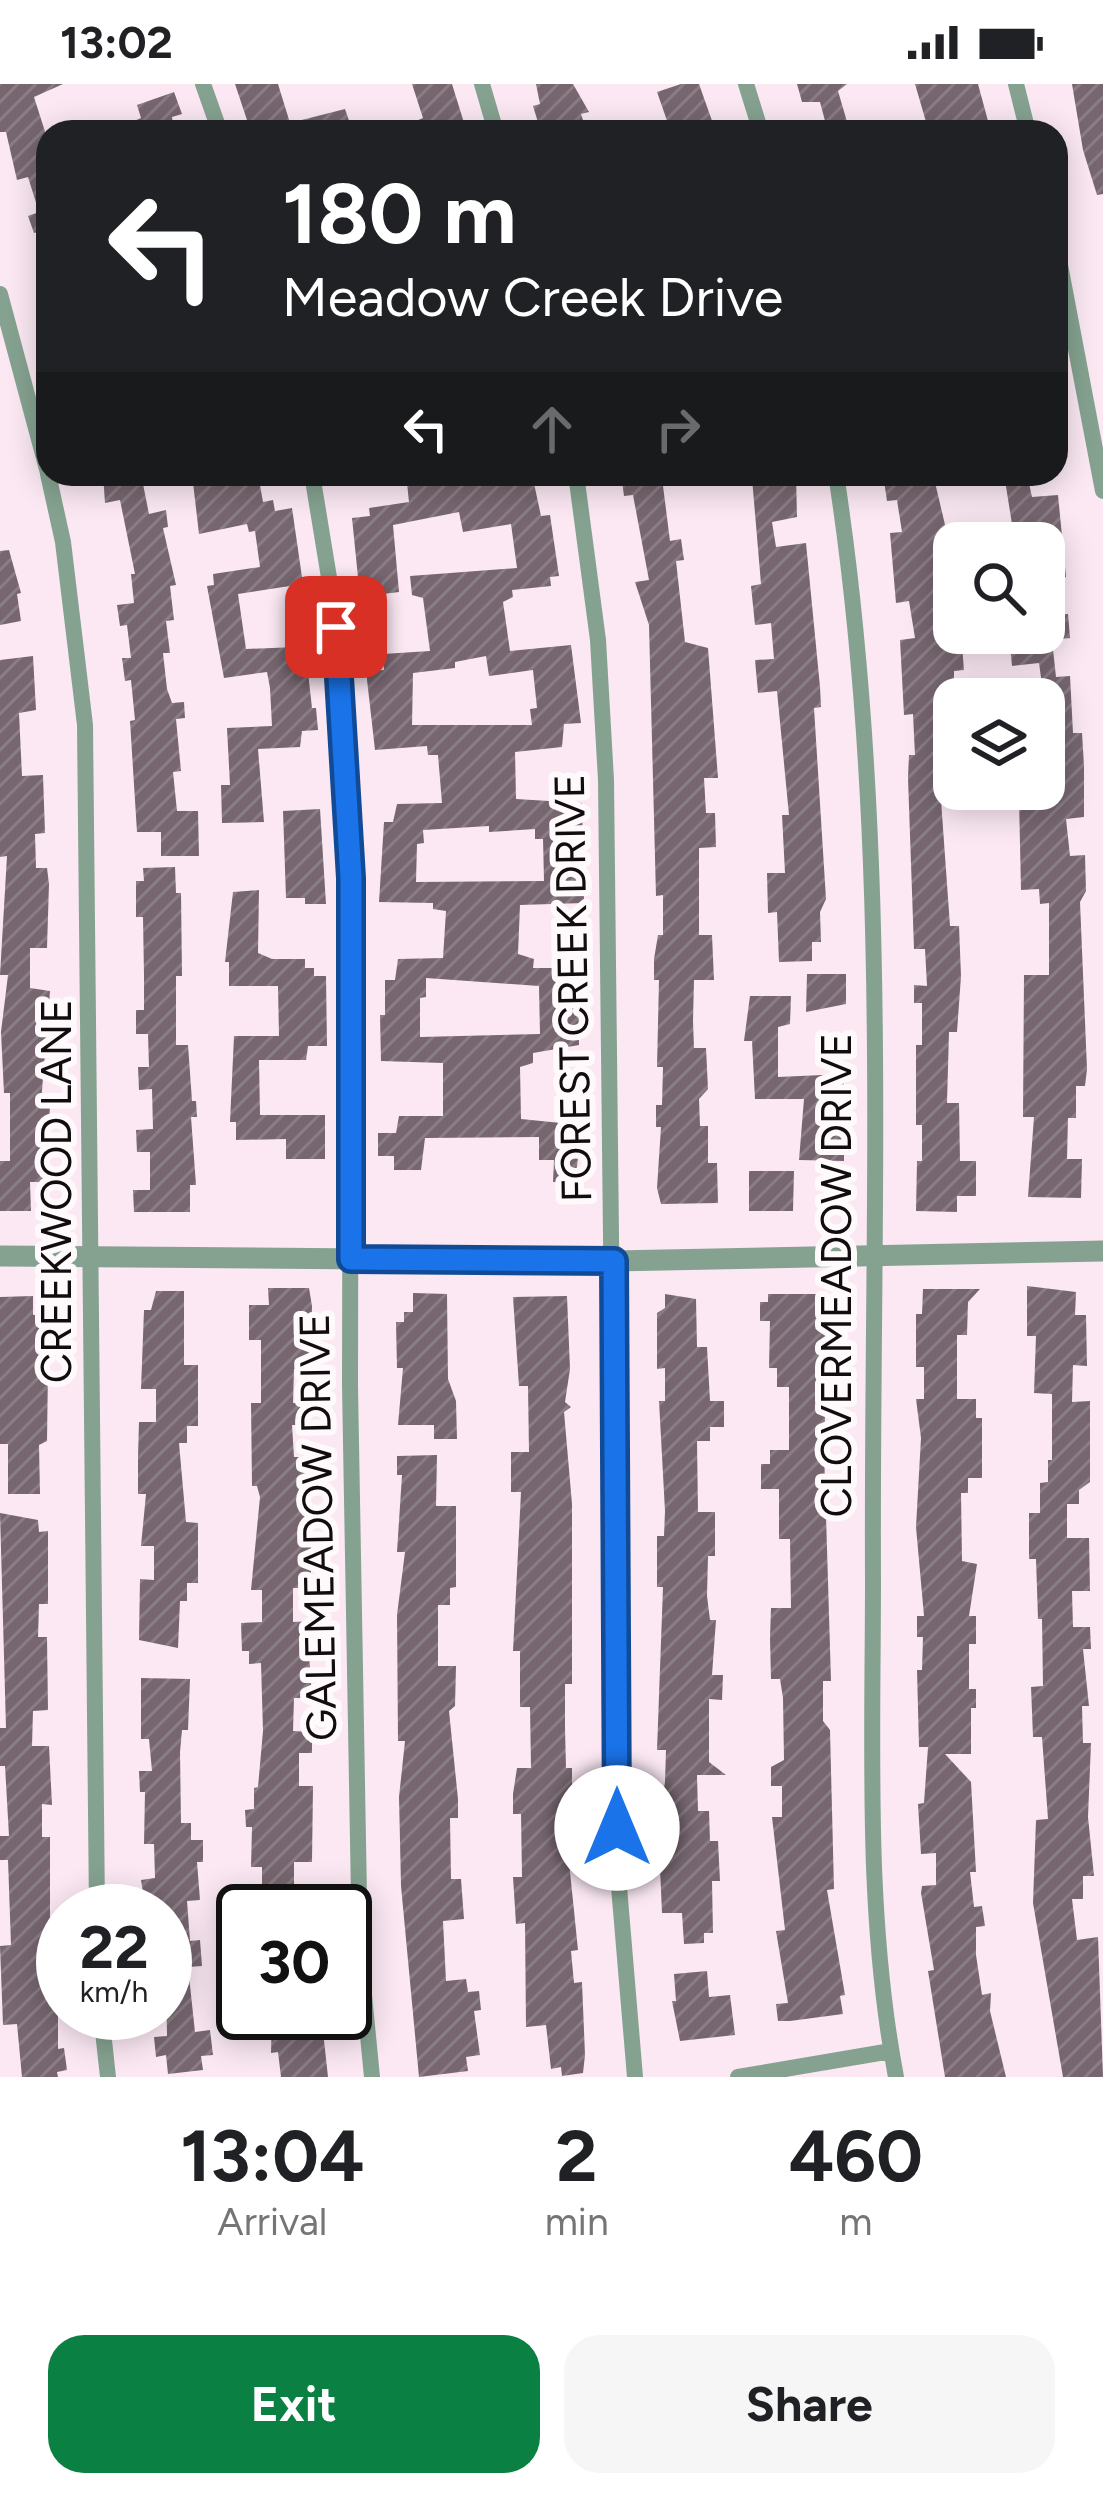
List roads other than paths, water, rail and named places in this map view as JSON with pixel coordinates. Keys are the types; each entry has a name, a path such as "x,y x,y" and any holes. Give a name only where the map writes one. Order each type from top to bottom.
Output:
{"street":[{"path":"203,84 216,120"},
{"path":"482,84 492,120"},
{"path":"746,84 756,120"},
{"path":"1016,84 1025,120"},
{"name":"CREEKWOOD LANE","path":"0,294 36,429"},
{"path":"1068,307 1103,491"},
{"name":"CREEKWOOD LANE","path":"51,486 63,542 86,725 97,1884"},
{"name":"GALEMEADOW DRIVE","path":"314,486 332,592 346,741 354,1008 351,1259 360,1954 372,2077"},
{"name":"FOREST CREEK DRIVE","path":"578,486 598,640 606,780 618,1875 635,2077"},
{"name":"CLOVERMEADOW DRIVE","path":"837,486 865,752 872,959 877,1900 896,2077"},
{"path":"0,1256 614,1261 1103,1251"},
{"path":"104,2040 108,2077"},
{"path":"738,2077 891,2051"}]}
